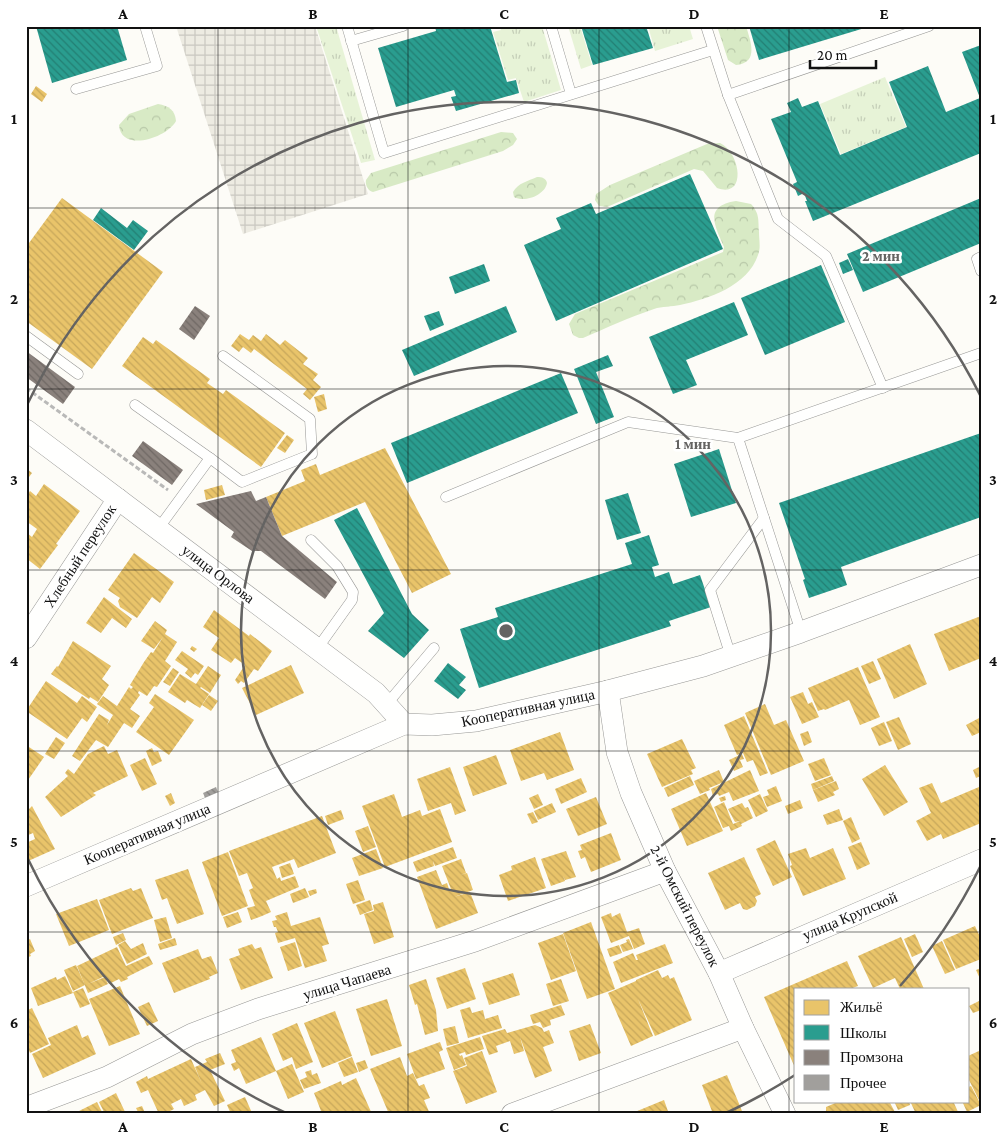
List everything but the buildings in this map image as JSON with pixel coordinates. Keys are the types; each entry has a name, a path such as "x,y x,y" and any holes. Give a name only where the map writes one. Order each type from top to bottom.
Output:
{"street":[{"name":"улица Орлова","path":"26,430 376,693 404,724"},
{"name":"Хлебный переулок","path":"26,638 118,499"},
{"name":"Кооперативная улица","path":"26,886 404,724 432,725 476,721 608,691 703,666 801,632 981,565"},
{"name":"2-й Омский переулок","path":"608,691 617,752 631,793 665,871 719,973 743,1028 785,1114"},
{"name":"улица Крупской","path":"719,973 981,860"},
{"name":"улица Чапаева","path":"32,1104 106,1077 192,1034 258,1010 475,941 665,871"},
{"path":"512,1114 743,1028"}],"lane":[{"path":"76,89 157,66 145,26"},
{"path":"347,26 384,154 713,50"},
{"path":"351,41 403,26"},
{"path":"550,26 571,94"},
{"path":"706,26 728,95 778,219 826,256 883,388"},
{"path":"728,95 929,26"},
{"path":"981,257 977,260 981,271"},
{"path":"26,336 78,374"},
{"path":"446,497 628,422 738,438 981,353"},
{"path":"135,405 242,482 312,454 310,419 223,356"},
{"path":"738,438 801,632"},
{"path":"158,529 210,458"},
{"path":"731,656 710,590 764,518"},
{"path":"311,540 337,566 353,592 352,600 317,649"},
{"path":"386,704 434,648"}],"path":[{"path":"26,388 180,499"}],"green space":[{"path":"316,26 336,26 375,160 361,163"},
{"path":"500,26 542,26 561,90 524,102 516,78 508,80 493,32 501,30"},
{"path":"568,26 580,26 592,65 581,69"},
{"path":"648,26 689,26 693,39 655,51"},
{"path":"717,26 746,26 752,50 748,60 736,65 728,60"},
{"path":"885,77 906,127 841,154 820,104"},
{"path":"158,104 168,107 173,111 176,121 164,133 145,140 136,141 127,139 122,134 119,125 129,114"},
{"path":"501,132 513,133 517,139 513,145 503,151 373,192 366,186 366,180 371,173"},
{"path":"720,143 733,156 738,173 737,181 733,187 727,190 717,188 703,171 694,169 607,207 599,206 595,200 596,194 610,185 707,144"},
{"path":"537,177 544,178 547,183 543,191 534,197 518,199 514,197 513,192 518,186"},
{"path":"736,201 751,204 756,211 758,221 759,252 753,266 746,275 726,289 703,299 680,305 660,307 583,338 573,335 569,324 575,314 723,252 724,247 715,225 715,212 719,207"}],"shaded area":[{"path":"176,26 315,26 368,194 243,234"}]}
